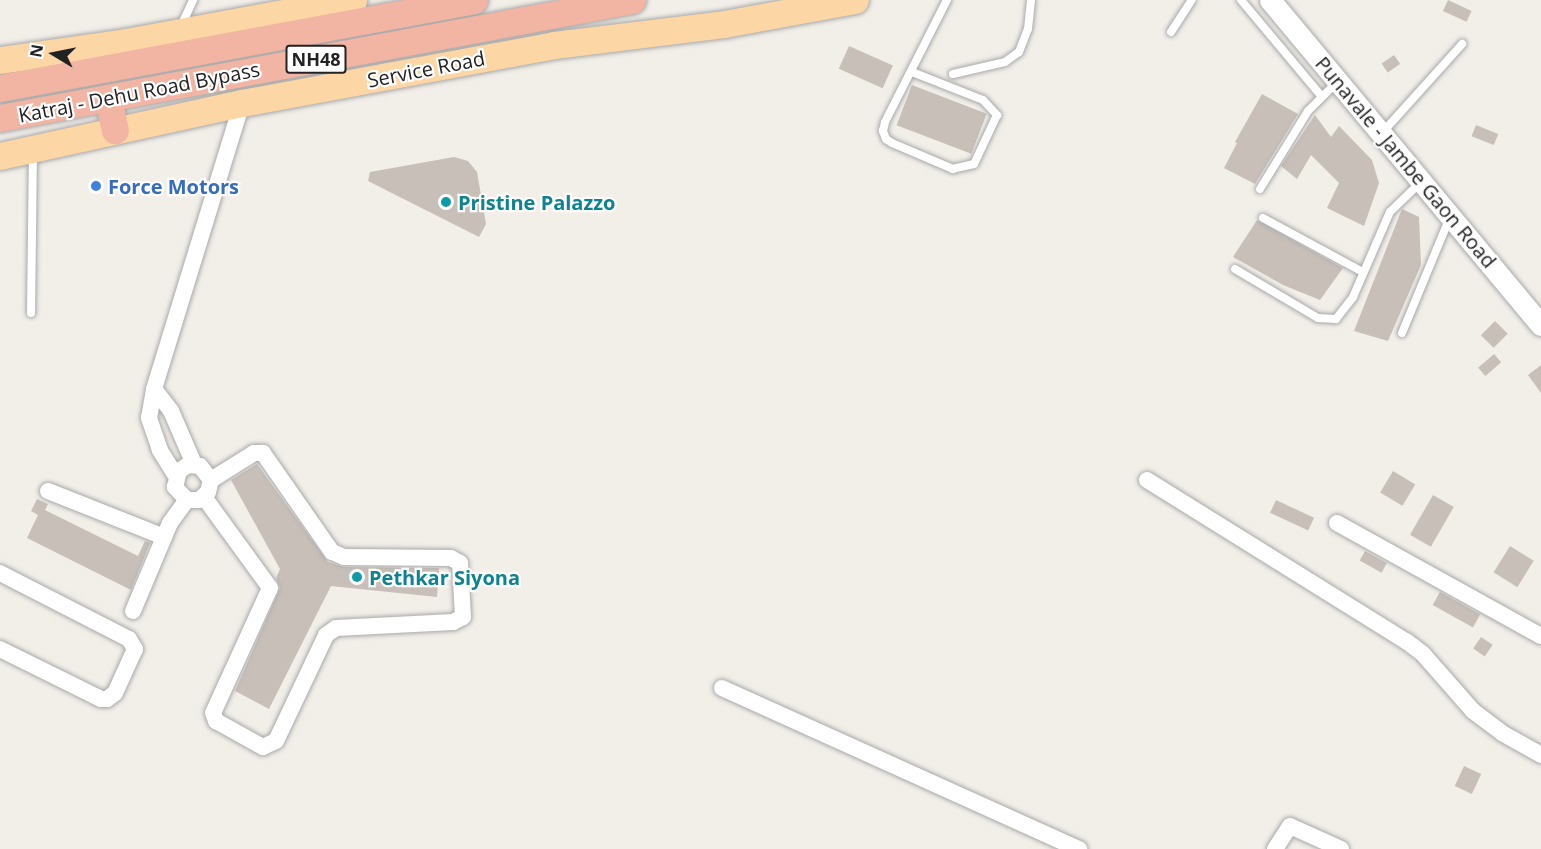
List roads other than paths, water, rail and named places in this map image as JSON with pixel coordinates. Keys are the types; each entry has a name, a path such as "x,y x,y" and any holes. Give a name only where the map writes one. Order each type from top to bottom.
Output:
{"highway":[{"name":"Katraj - Dehu Road Bypass","path":"0,88 474,0"},
{"name":"Katraj - Dehu Road Bypass","path":"0,118 632,0"},
{"path":"108,98 115,130"}],"main road":[{"path":"0,60 126,42 353,0"},
{"name":"Service Road","path":"0,156 242,103 554,45 724,24 855,0"}],"street":[{"name":"Punavale - Jambe Gaon Road","path":"1270,0 1541,325"},
{"path":"204,497 270,588 213,712 216,721 263,747 276,741 326,635 336,628 453,622 463,617 460,563 451,558 344,557 332,552 264,453 254,453 211,480 204,497 199,500 187,500 178,492 176,476 160,450 149,418 154,389 242,103"},
{"path":"154,389 171,411 194,464"},
{"path":"176,476 183,467 194,464 205,469 211,480"},
{"path":"1147,480 1406,641 1423,654 1473,711 1502,733 1541,755"},
{"path":"48,491 164,537"},
{"path":"133,611 164,537 187,500"},
{"path":"1337,523 1541,636"},
{"path":"0,573 129,639 135,649 115,693 107,699 100,699 0,649"},
{"path":"722,688 1079,849"},
{"path":"1275,849 1290,826 1341,849"}],"lane":[{"path":"179,32 193,0"},
{"path":"912,72 982,100 997,116 974,164 953,169 886,139 883,131 885,122 947,0"},
{"path":"953,74 1005,62 1019,52 1028,29 1031,0"},
{"path":"1171,32 1192,0"},
{"path":"1241,0 1322,97"},
{"path":"1382,134 1462,44"},
{"path":"1260,189 1299,123 1338,81"},
{"path":"31,313 33,150"},
{"path":"1235,269 1318,318 1336,319 1344,312 1390,212 1422,181"},
{"path":"1402,333 1451,216"},
{"path":"1263,218 1363,272"}],"place":[{"name":"Force Motors","path":"96,186"},
{"name":"Pristine Palazzo","path":"446,202"},
{"name":"Pethkar Siyona","path":"357,577"}]}
